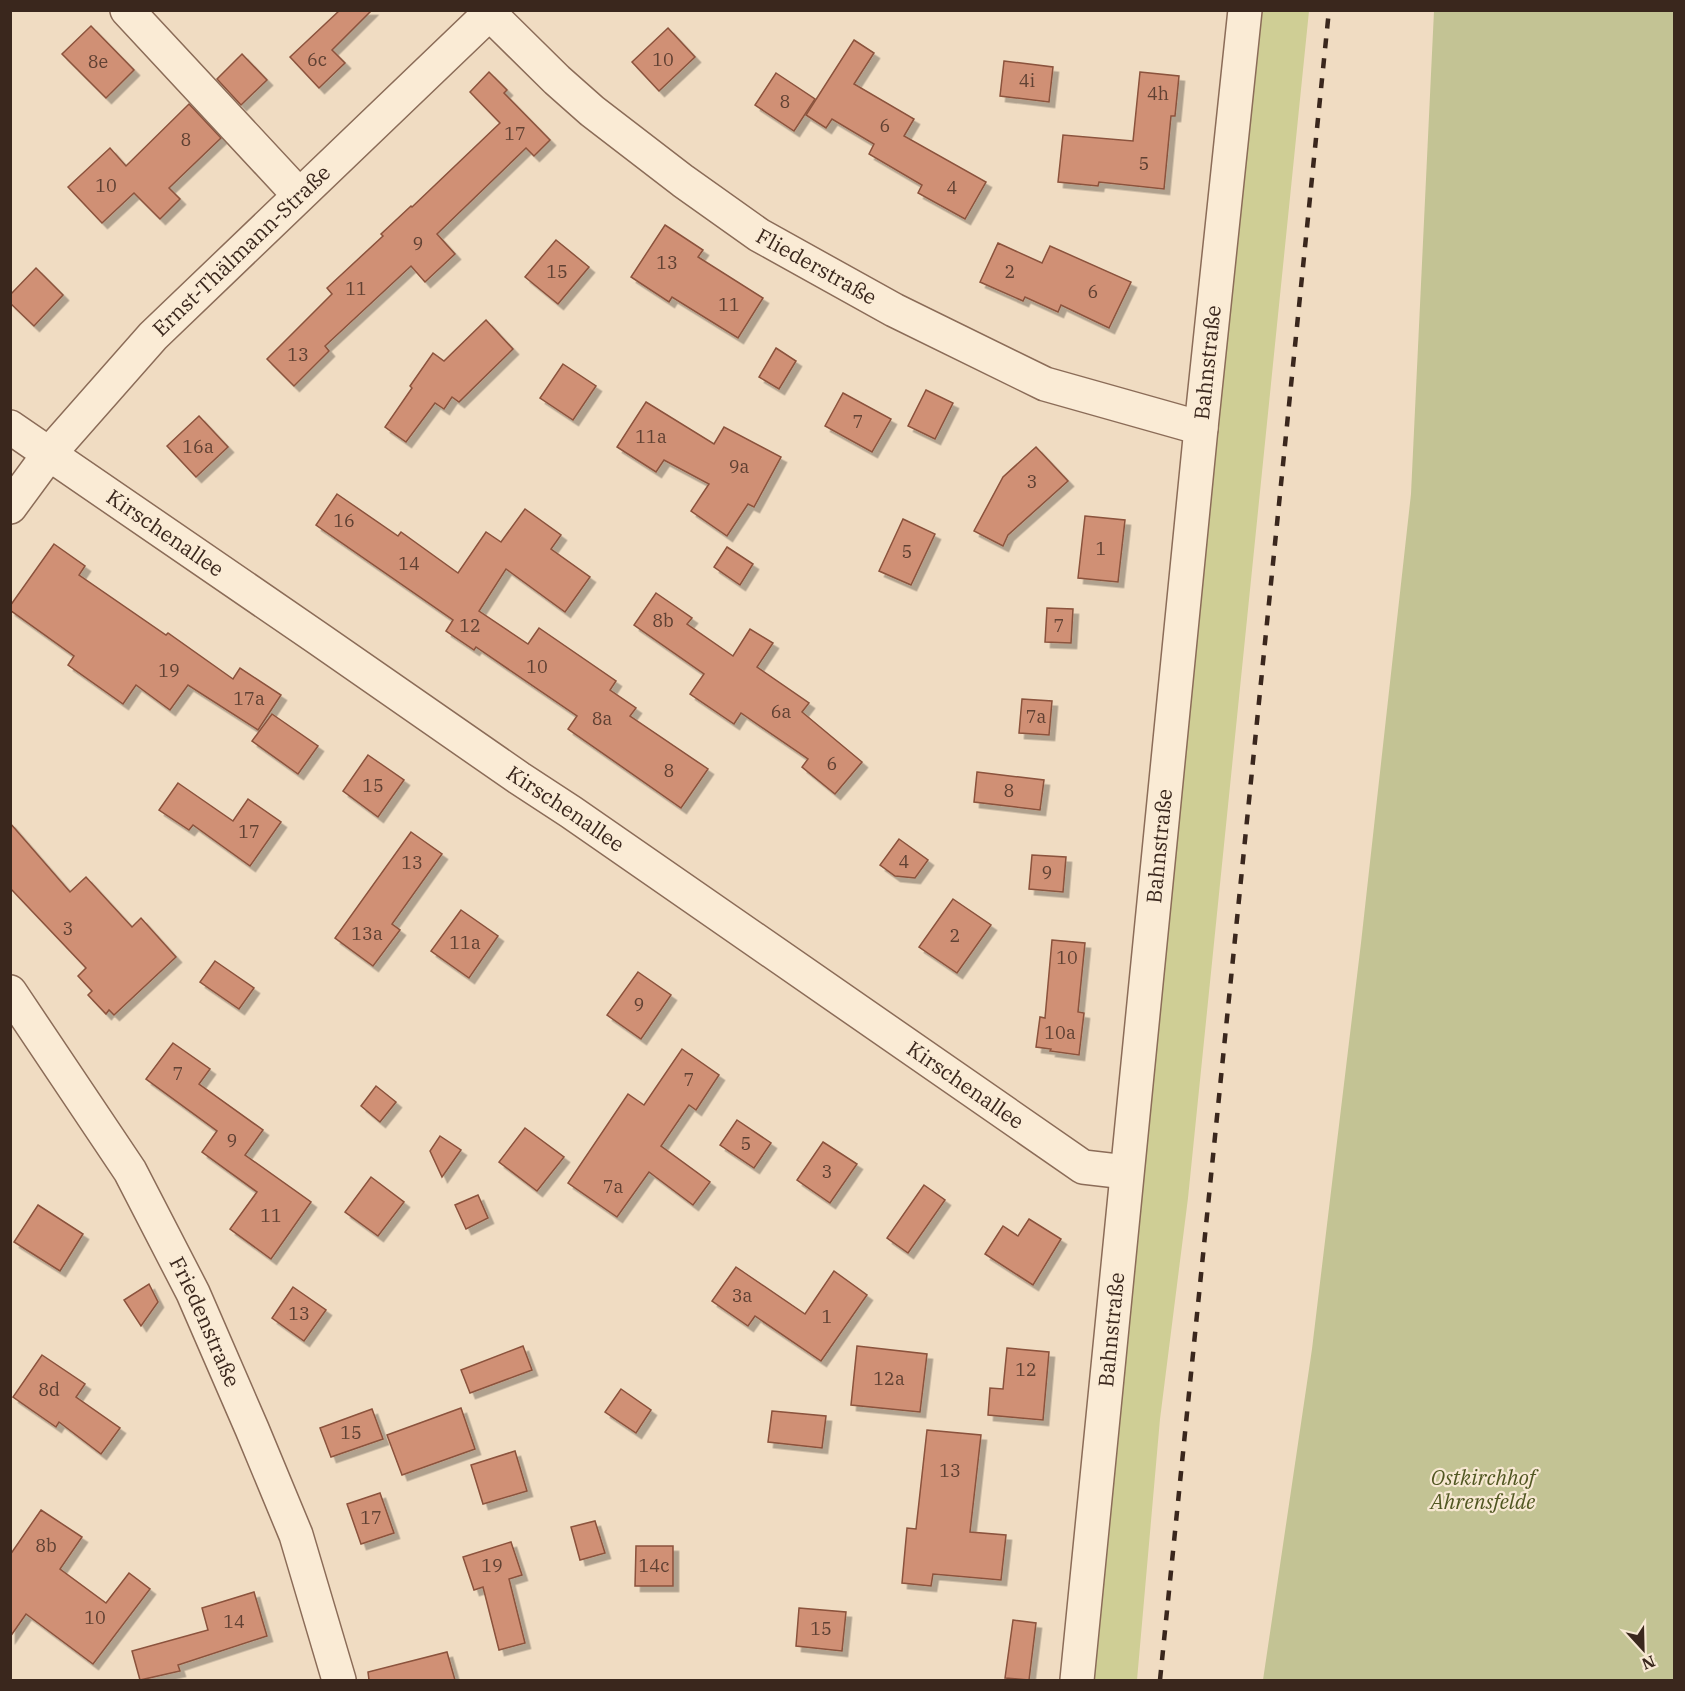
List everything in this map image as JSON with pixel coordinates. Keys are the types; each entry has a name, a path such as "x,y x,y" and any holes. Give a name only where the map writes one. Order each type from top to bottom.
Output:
{"street":[{"path":"127,10 299,195"},
{"name":"Bahnstraße","path":"1077,1680 1126,1172 1245,10"},
{"name":"Ernst-Thälmann-Straße","path":"10,507 49,454 153,336 489,12"},
{"name":"Fliederstraße","path":"489,12 557,80 592,111 682,181 759,235 894,310 1045,384 1201,428"},
{"name":"Kirschenallee","path":"10,428 316,636 1083,1167 1126,1172"},
{"name":"Friedenstraße","path":"10,992 130,1171 193,1293 296,1535 339,1680"}],"shaded area":[{"path":"1255,11 1309,11 1188,1198 1160,1419 1137,1680 1088,1680"}],"green space":[{"name":"Ostkirchhof Ahrensfelde","path":"1434,11 1674,11 1674,1680 1263,1680 1312,1349 1361,943 1411,494"}],"building":[{"path":"340,10 372,10 332,50 345,63 319,88 290,57"},
{"path":"91,26 134,70 106,98 62,54"},
{"path":"668,28 695,57 659,91 632,62"},
{"path":"854,40 874,53 854,84 914,119 904,136 986,182 965,219 918,193 922,185 869,154 874,144 832,119 826,128 806,115"},
{"path":"242,54 267,80 241,105 217,79"},
{"path":"1004,61 1053,67 1049,102 1000,96"},
{"path":"489,72 507,90 504,93 550,140 534,156 526,148 437,234 455,254 425,282 411,266 325,346 329,351 294,386 267,359 332,294 327,288 383,236 381,234 500,123 470,92"},
{"path":"1140,72 1179,76 1175,116 1171,116 1164,189 1099,182 1098,186 1058,182 1063,135 1133,141"},
{"path":"776,73 815,99 794,131 755,105"},
{"path":"189,104 221,138 169,188 180,199 160,219 134,193 102,223 68,187 110,148 126,166"},
{"path":"665,225 703,250 698,257 763,298 738,338 672,297 669,302 631,277"},
{"path":"556,240 589,267 558,304 525,277"},
{"path":"998,243 1042,263 1050,246 1131,282 1109,328 1061,305 1058,312 1025,297 1023,301 980,282"},
{"path":"36,268 63,295 34,326 10,303 10,295"},
{"path":"486,320 513,349 459,402 452,397 444,409 435,403 406,442 385,427 433,353 444,361"},
{"path":"776,348 796,361 779,389 759,377"},
{"path":"563,364 596,386 573,420 540,398"},
{"path":"926,390 953,403 935,439 908,426"},
{"path":"843,393 891,419 872,452 825,426"},
{"path":"646,402 714,444 724,427 781,457 754,507 748,504 727,536 691,511 709,484 664,460 656,472 617,447"},
{"path":"199,416 228,447 196,477 167,446"},
{"path":"1036,447 1068,481 1008,535 1003,546 974,531 1003,477"},
{"path":"337,494 398,536 401,532 458,573 486,532 501,542 525,509 561,535 551,549 590,577 565,612 506,569 479,611 528,644 539,628 616,681 610,690 636,708 630,716 708,769 681,808 568,729 577,716 476,647 474,650 446,631 453,620 316,525"},
{"path":"1085,516 1125,520 1118,582 1078,578"},
{"path":"903,519 935,534 911,585 879,571"},
{"path":"54,544 85,566 79,575 166,635 168,633 233,679 240,668 281,695 258,730 188,685 170,710 136,685 123,704 68,665 74,656 10,610 10,606"},
{"path":"727,547 753,564 740,585 714,567"},
{"path":"656,593 692,618 687,624 733,656 750,629 773,643 757,667 809,703 802,712 862,762 835,794 802,767 808,759 741,713 734,724 690,694 704,674 634,625"},
{"path":"1047,608 1073,609 1071,643 1045,642"},
{"path":"1022,699 1052,701 1049,735 1019,733"},
{"path":"272,714 318,746 298,774 252,741"},
{"path":"368,755 404,780 378,817 343,791"},
{"path":"977,772 1044,780 1040,810 974,802"},
{"path":"178,783 233,821 248,799 281,822 250,866 193,825 189,830 159,810"},
{"path":"10,823 70,892 86,877 132,927 141,918 176,957 114,1015 109,1010 106,1014 88,995 92,991 78,976 86,968 10,888"},
{"path":"411,832 442,854 392,924 400,930 373,966 335,938"},
{"path":"899,839 928,860 915,878 895,876 880,865"},
{"path":"1032,855 1066,857 1063,892 1029,889"},
{"path":"953,899 991,925 957,973 919,947"},
{"path":"461,910 498,936 469,978 431,951"},
{"path":"1052,940 1085,943 1078,1012 1084,1013 1079,1055 1036,1047 1040,1017 1045,1018"},
{"path":"215,961 254,988 239,1009 200,982"},
{"path":"638,972 671,995 641,1039 607,1015"},
{"path":"173,1043 210,1069 199,1084 263,1130 245,1155 311,1202 271,1259 230,1229 257,1192 202,1152 217,1131 146,1079"},
{"path":"682,1049 719,1075 696,1110 689,1105 661,1146 710,1182 693,1205 649,1172 617,1217 568,1183 628,1094 644,1105"},
{"path":"376,1086 396,1102 380,1122 361,1106"},
{"path":"737,1120 771,1143 754,1168 720,1145"},
{"path":"525,1128 564,1157 537,1191 499,1162"},
{"path":"440,1136 461,1150 442,1177 430,1151"},
{"path":"823,1142 857,1164 830,1203 797,1180"},
{"path":"371,1177 404,1202 378,1236 345,1212"},
{"path":"924,1185 945,1200 908,1253 887,1238"},
{"path":"478,1195 488,1218 466,1229 455,1205"},
{"path":"38,1205 83,1234 60,1271 14,1242"},
{"path":"1029,1219 1061,1239 1033,1285 985,1254 1003,1226 1018,1236"},
{"path":"736,1267 805,1314 834,1271 867,1295 821,1361 755,1316 748,1326 712,1301"},
{"path":"149,1284 158,1302 141,1326 124,1300"},
{"path":"293,1287 326,1310 304,1341 272,1318"},
{"path":"523,1346 532,1370 470,1393 461,1370"},
{"path":"857,1346 927,1354 920,1412 851,1405"},
{"path":"1007,1348 1049,1352 1043,1420 988,1415 990,1388 1003,1389"},
{"path":"42,1355 85,1384 76,1397 120,1428 101,1454 59,1422 56,1427 13,1397"},
{"path":"621,1389 651,1410 636,1433 605,1412"},
{"path":"461,1408 475,1449 402,1475 387,1435"},
{"path":"372,1409 383,1439 331,1457 320,1428"},
{"path":"772,1411 826,1416 822,1448 768,1442"},
{"path":"927,1430 981,1435 970,1532 1006,1535 1001,1580 933,1574 931,1586 902,1583 907,1528 916,1529"},
{"path":"515,1451 527,1491 483,1504 471,1465"},
{"path":"380,1493 394,1533 361,1544 347,1504"},
{"path":"41,1510 82,1537 60,1569 106,1603 129,1573 150,1589 93,1664 26,1614 10,1637 10,1555"},
{"path":"595,1521 605,1553 580,1560 571,1527"},
{"path":"511,1542 522,1575 509,1579 525,1643 499,1650 483,1587 474,1590 463,1557"},
{"path":"636,1546 673,1546 673,1586 635,1586"},
{"path":"254,1592 267,1636 178,1665 180,1671 140,1680 132,1651 208,1630 202,1608"},
{"path":"799,1608 846,1612 842,1651 796,1646"},
{"path":"1013,1620 1036,1623 1029,1680 1005,1678"},
{"path":"447,1652 455,1680 369,1680 368,1672"}],"railway":[{"path":"1160,1680 1329,10"}]}
